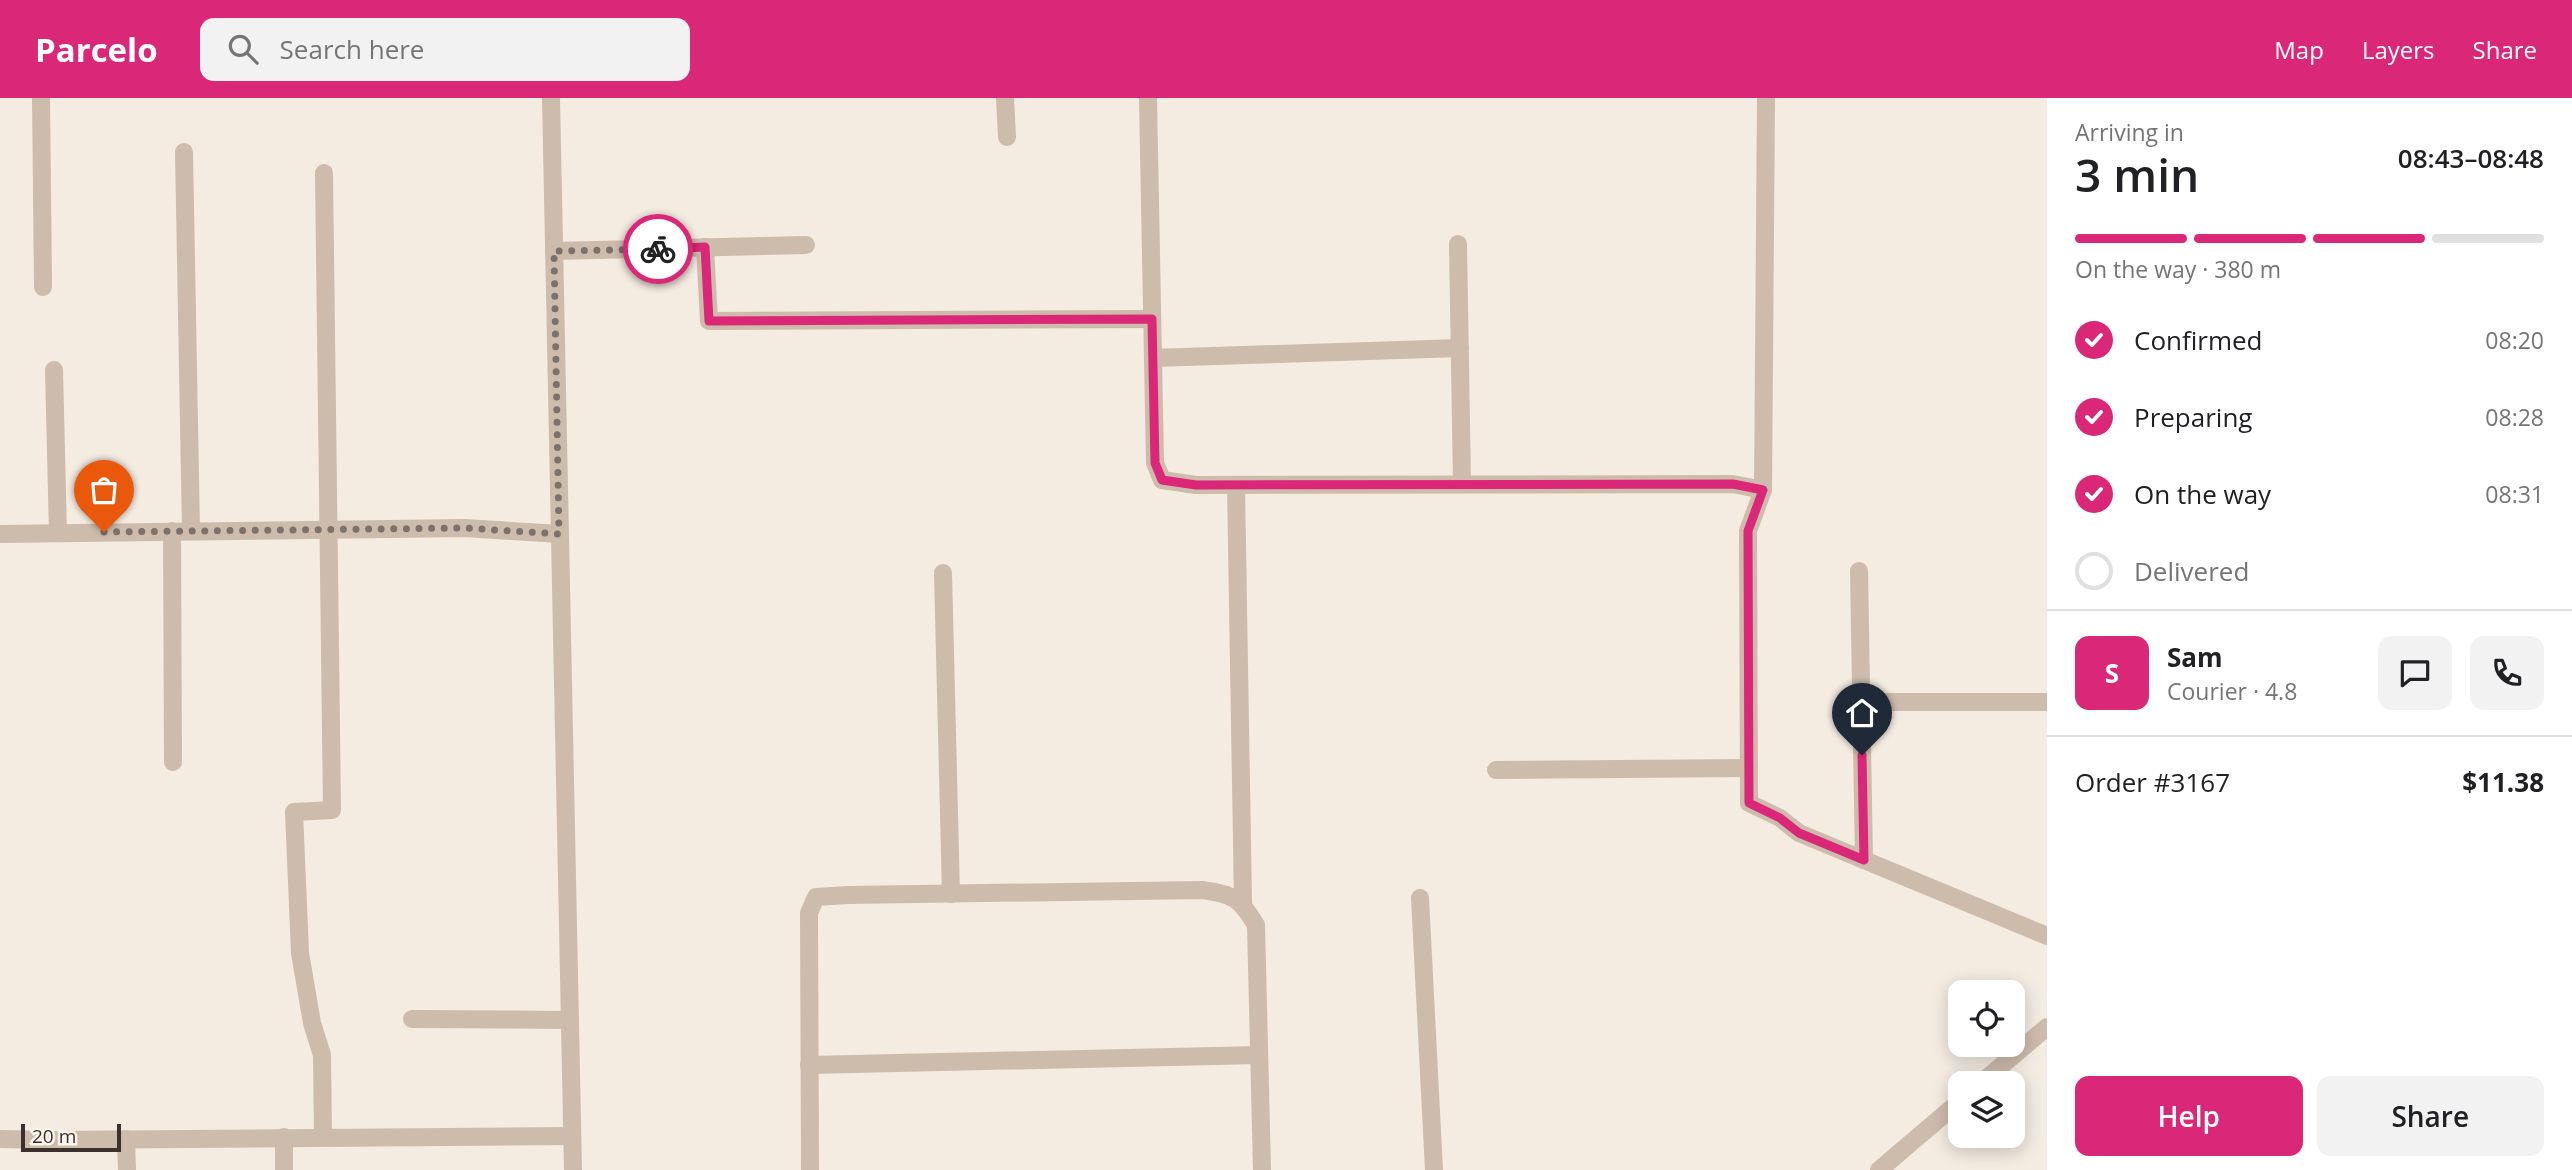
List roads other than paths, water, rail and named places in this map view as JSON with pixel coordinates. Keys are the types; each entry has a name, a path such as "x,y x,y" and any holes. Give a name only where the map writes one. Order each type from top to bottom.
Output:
{"street":[{"path":"41,98 43,287"},
{"path":"551,98 573,1170"},
{"path":"1005,98 1007,137"},
{"path":"1148,98 1155,463 1162,480 1196,485 1733,484 1763,490"},
{"path":"1766,98 1763,490 1748,531 1749,803 1780,818 1799,833 2047,936"},
{"path":"184,152 191,531"},
{"path":"323,1137 322,1055 312,1023 300,953 294,812 332,810 324,173"},
{"path":"1458,244 1462,484"},
{"path":"554,251 806,245"},
{"path":"705,247 709,321 1152,319"},
{"path":"1153,358 1460,348"},
{"path":"54,370 58,533"},
{"path":"1236,485 1243,903"},
{"path":"0,534 465,528 559,534"},
{"path":"172,531 173,762"},
{"path":"1859,571 1864,860"},
{"path":"943,573 951,894"},
{"path":"1861,702 2047,702"},
{"path":"1496,770 1749,768"},
{"path":"810,1170 809,913 816,897 1202,890 1226,893 1243,903 1256,925 1262,1170"},
{"path":"1420,898 1434,1170"},
{"path":"412,1019 570,1020"},
{"path":"1995,1071 2047,1027"},
{"path":"809,1066 1259,1055"},
{"path":"1879,1170 1948,1111"},
{"path":"0,1139 572,1136"},
{"path":"284,1137 284,1170"},
{"path":"126,1139 127,1170"}]}
